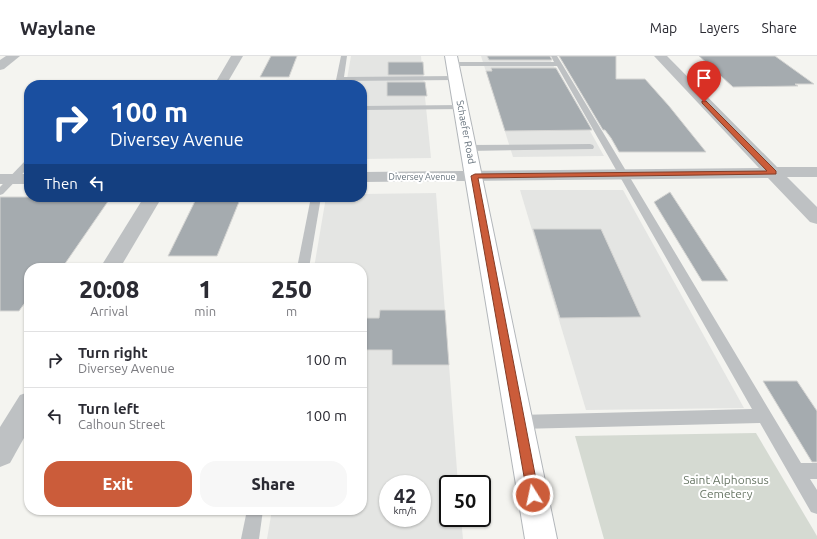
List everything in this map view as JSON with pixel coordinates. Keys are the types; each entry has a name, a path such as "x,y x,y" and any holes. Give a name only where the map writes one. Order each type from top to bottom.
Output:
{"main road":[{"name":"Schaefer Road","path":"453,66 475,176 541,539"}],"street":[{"path":"0,66 14,56"},
{"path":"223,80 237,56"},
{"path":"660,56 817,218"},
{"name":"Diversey Avenue","path":"367,177 817,172"},
{"path":"113,263 150,202"},
{"path":"0,453 24,412"}],"lane":[{"path":"339,80 344,56"},
{"path":"554,56 817,506"},
{"path":"353,80 453,66 559,64"},
{"path":"367,108 461,107"},
{"path":"469,148 590,147"},
{"path":"0,192 24,168"},
{"path":"304,263 315,202"},
{"path":"519,422 764,416"},
{"path":"796,471 817,470"},
{"path":"250,539 254,515"}],"shaded area":[{"path":"351,56 421,56 431,158 367,159 367,80 347,80"},
{"path":"481,56 548,56 604,156 513,157"},
{"path":"520,190 623,190 744,408 586,410"},
{"path":"436,193 457,475 439,475 439,527 462,527 463,539 267,539 271,515 367,515 367,263 315,263 325,202 367,202 367,194"}],"green space":[{"name":"Saint Alphonsus Cemetery","path":"756,433 817,536 817,539 604,539 575,436"}],"building":[{"path":"271,56 297,56 289,77 260,77"},
{"path":"487,56 550,56 552,60 489,60"},
{"path":"559,56 616,56 616,79 645,79 706,152 619,152 611,138 605,130 603,130"},
{"path":"699,56 775,56 814,84 795,84 798,86 733,87"},
{"path":"388,62 423,62 424,75 388,75"},
{"path":"491,68 556,68 592,130 505,131 486,71 492,71"},
{"path":"387,82 425,82 427,96 387,96"},
{"path":"670,192 728,281 702,281 654,202"},
{"path":"0,197 24,197 24,202 108,202 65,263 24,263 24,304 19,311 0,311"},
{"path":"195,202 239,202 217,256 168,256"},
{"path":"533,229 601,229 641,317 560,318"},
{"path":"380,310 445,310 449,365 392,365 392,350 367,350 367,318 379,318"},
{"path":"763,381 797,381 817,411 817,462 812,462"}],"route":[{"path":"533,495 475,176 773,173 704,102"}]}
